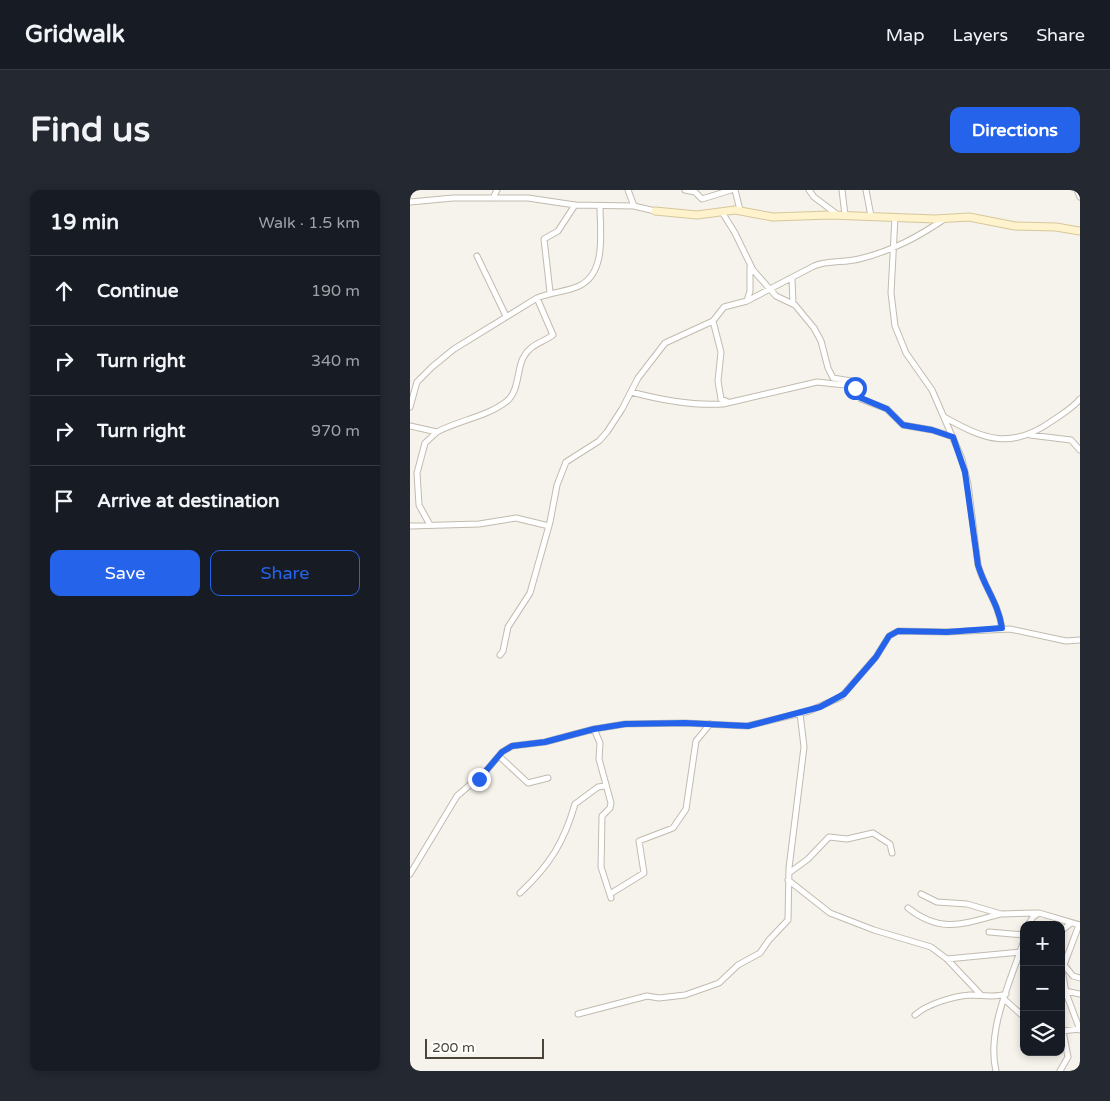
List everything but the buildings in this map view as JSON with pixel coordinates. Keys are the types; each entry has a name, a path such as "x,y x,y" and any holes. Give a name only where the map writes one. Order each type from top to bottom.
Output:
{"street":[{"path":"493,198 497,190"},
{"path":"628,190 634,206"},
{"path":"685,190 695,192 702,199 731,190"},
{"path":"735,190 740,210"},
{"path":"809,190 842,215"},
{"path":"842,190 842,215"},
{"path":"866,190 871,216"},
{"path":"1077,190 1080,197"},
{"path":"410,202 528,198 600,207 634,206 654,211 697,215 740,210 763,216 972,217 1015,226 1056,227 1080,231"},
{"path":"550,292 544,239 558,231 575,205"},
{"path":"410,407 418,380 449,352 537,298 550,292 580,285 587,280 598,262 601,250 600,207"},
{"path":"722,212 735,233 750,266 776,296 793,303 820,337 831,376 836,380 851,381 861,398 887,409 903,425 932,430 953,437"},
{"path":"895,218 892,250 891,304 897,335 913,365 930,387 953,437 965,472 978,565 998,608 1002,628"},
{"path":"500,655 503,651 506,630 530,593 549,526 557,485 566,462 601,439 618,416 642,372 665,343 714,321 722,308 748,301 818,264 851,261 892,250 947,218"},
{"path":"477,256 506,316"},
{"path":"748,301 750,266"},
{"path":"792,279 793,303"},
{"path":"430,526 419,505 418,473 425,443 450,424 479,416 510,398 525,355 535,343 553,335 537,298"},
{"path":"714,321 721,352 718,388 721,399 728,402"},
{"path":"630,392 698,405 728,402 818,382 854,386"},
{"path":"1030,435 1071,408 1080,399"},
{"path":"944,417 971,431 994,439 1008,440 1030,435 1073,440 1080,450"},
{"path":"410,426 437,432"},
{"path":"410,526 479,524 516,518 549,526"},
{"path":"410,874 457,796 479,779 506,748 545,742 594,729 646,723 748,726 800,713 841,697 894,632 1002,628 1066,641 1080,640"},
{"path":"578,1014 640,997 685,995 719,984 738,965 760,953 774,934 786,924 788,918 788,880 804,747 800,713"},
{"path":"594,729 601,745 599,759 605,786 612,803 602,816 601,862 611,896 644,874 639,841 673,828 686,809 696,741 710,724"},
{"path":"499,756 528,784 548,778"},
{"path":"520,893 535,879 555,854 565,827 570,824 575,804 598,787 605,786"},
{"path":"789,873 808,859 828,838 833,836 845,839 873,833 890,844 892,853"},
{"path":"788,880 830,913 874,930 927,945 946,959 981,995"},
{"path":"920,894 937,902 967,904 1001,914"},
{"path":"908,908 940,925 965,923 1001,914 1037,913 1054,916 1071,924 1079,925 1063,966"},
{"path":"1031,921 1037,913"},
{"path":"1065,928 1071,924"},
{"path":"989,932 1020,935"},
{"path":"946,959 1020,951"},
{"path":"996,1071 995,1046 1000,1012 1020,957"},
{"path":"1065,970 1080,978"},
{"path":"1065,991 1080,994"},
{"path":"1065,991 1080,1030 1065,1031"},
{"path":"915,1015 922,1009 943,1002 965,996 981,995 1005,998 1020,1013"},
{"path":"1060,1071 1068,1057 1065,1044"}],"route":[{"path":"479,779 506,748 545,742 594,729 646,723 748,726 809,711 841,697 876,657 886,639 894,632 902,630 947,632 1002,628 1000,614 994,597 986,586 978,565 968,484 962,459 953,437 932,430 903,425 896,421 887,409 861,398 855,388"}]}
